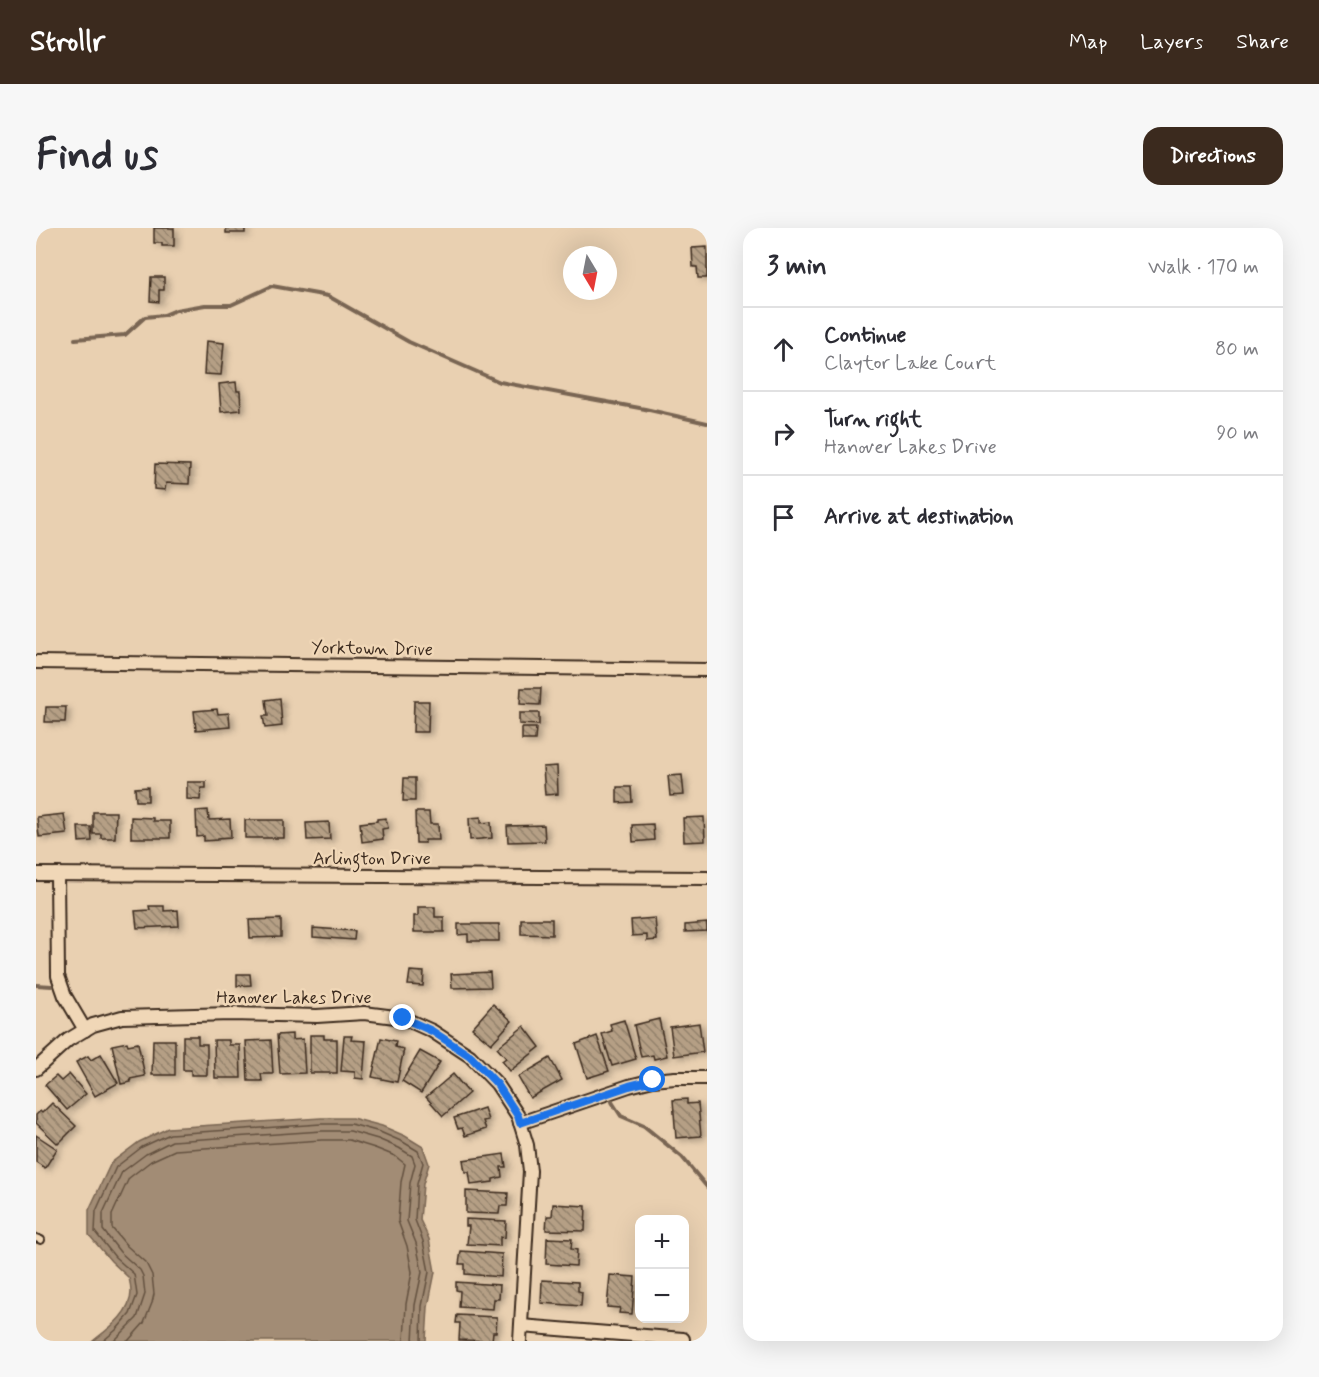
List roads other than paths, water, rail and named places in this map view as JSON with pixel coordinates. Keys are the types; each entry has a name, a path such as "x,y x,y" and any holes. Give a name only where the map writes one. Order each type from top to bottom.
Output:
{"street":[{"name":"Yorktown Drive","path":"36,662 707,670"},
{"name":"Arlington Drive","path":"36,874 707,878"},
{"path":"57,874 58,976 65,996 85,1030"},
{"name":"Hanover Lakes Drive","path":"36,1069 68,1040 93,1025 122,1017 231,1014 317,1016 364,1013 403,1018 432,1031 470,1056 497,1084 518,1116 527,1145 530,1171 520,1341"},
{"path":"520,1123 653,1080 707,1078"},
{"path":"521,1326 683,1338 682,1341"}],"water":[{"path":"352,1118 382,1126 423,1147 429,1164 423,1184 420,1220 429,1239 435,1272 428,1307 426,1341 93,1341 123,1314 131,1292 129,1278 89,1235 89,1210 111,1163 139,1142 168,1128"}],"waterway":[{"path":"75,339 125,335 145,317 205,305 231,305 272,286 328,296 409,342 500,382 707,423"},
{"path":"36,985 52,986"},
{"path":"612,1102 621,1116 644,1126 682,1157 707,1187"}]}
